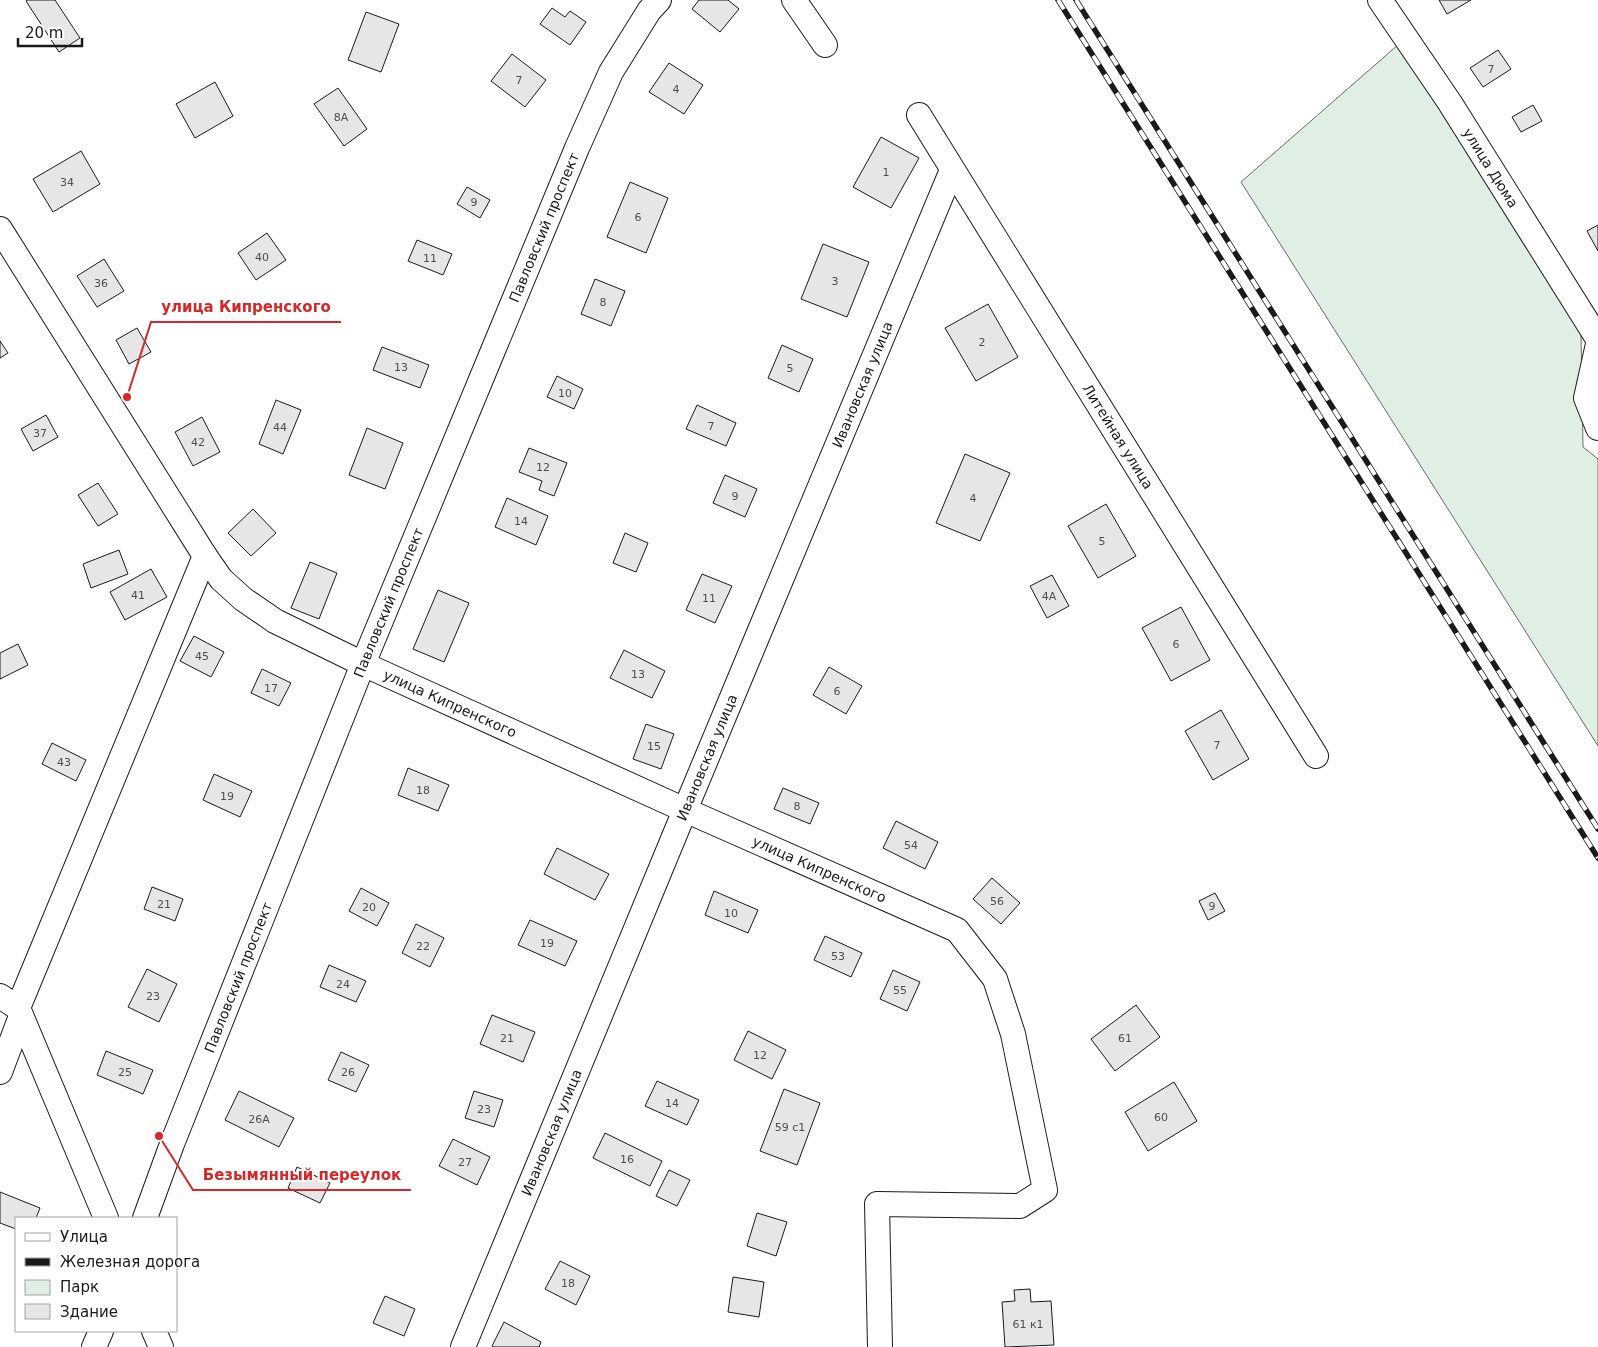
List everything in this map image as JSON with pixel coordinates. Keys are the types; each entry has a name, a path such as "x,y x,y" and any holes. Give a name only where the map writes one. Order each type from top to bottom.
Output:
{"street":[{"name":"Павловский проспект","path":"145,1217 172,1144 363,664 577,148 611,72 649,10 659,0"},
{"path":"794,0 825,45"},
{"name":"улица Дюма","path":"1380,0 1450,103 1598,339"},
{"name":"Литейная улица","path":"919,115 1316,756"},
{"name":"Ивановская улица","path":"463,1347 952,170"},
{"name":"улица Кипренского","path":"0,229 205,556 221,579 242,599 275,622 363,664 685,810 957,930 995,979 1013,1034 1045,1190 1020,1206 877,1204 880,1347"},
{"path":"1598,344 1586,398 1598,428"},
{"path":"0,1072 13,1007 205,556"},
{"path":"13,1007 106,1217"},
{"path":"94,1347 101,1332"},
{"path":"154,1332 161,1347"}],"green space":[{"path":"1399,44 1581,334 1583,447 1598,459 1598,746 1241,182"}],"building":[{"path":"55,0 80,38 59,52 26,1"},
{"path":"699,0 728,0 739,9 720,32 692,9"},
{"path":"1439,0 1471,0 1447,14"},
{"path":"552,8 565,17 570,11 586,22 570,45 540,24"},
{"path":"366,12 399,24 381,72 348,60"},
{"path":"1498,50 1511,69 1483,87 1470,68"},
{"path":"512,54 546,80 525,107 491,81"},
{"path":"669,63 703,85 684,114 649,92"},
{"path":"215,82 233,116 195,138 176,104"},
{"path":"338,88 367,129 344,146 314,104"},
{"path":"1533,105 1542,121 1521,132 1512,117"},
{"path":"881,137 919,158 891,208 853,187"},
{"path":"81,151 100,184 53,212 33,179"},
{"path":"630,182 668,198 646,253 607,237"},
{"path":"467,187 490,200 480,218 457,204"},
{"path":"1598,225 1598,251 1587,231"},
{"path":"267,233 286,260 256,280 238,253"},
{"path":"417,240 452,254 443,275 408,261"},
{"path":"823,244 869,262 847,317 801,299"},
{"path":"104,259 124,291 97,307 77,276"},
{"path":"595,279 625,291 611,326 581,314"},
{"path":"988,304 1018,357 976,381 945,328"},
{"path":"137,328 151,352 129,364 116,340"},
{"path":"0,341 8,353 0,358"},
{"path":"782,345 813,359 799,392 768,378"},
{"path":"382,347 429,365 420,388 373,370"},
{"path":"557,376 583,389 574,409 547,397"},
{"path":"276,400 301,410 283,454 259,444"},
{"path":"697,405 736,423 726,446 686,429"},
{"path":"46,415 58,437 33,451 21,429"},
{"path":"202,417 220,452 193,466 175,432"},
{"path":"367,428 403,443 385,489 349,475"},
{"path":"529,448 567,463 554,496 539,490 542,481 519,472"},
{"path":"965,454 1010,473 980,541 936,523"},
{"path":"725,475 757,489 745,517 713,503"},
{"path":"98,483 118,514 98,526 78,495"},
{"path":"507,498 548,516 536,545 495,527"},
{"path":"1106,504 1136,556 1098,578 1068,526"},
{"path":"253,509 276,533 251,556 228,533"},
{"path":"625,533 648,543 636,572 613,563"},
{"path":"119,550 128,574 91,588 83,564"},
{"path":"310,562 337,573 319,619 291,608"},
{"path":"151,569 167,597 125,620 110,592"},
{"path":"702,574 732,586 715,623 686,610"},
{"path":"1052,575 1069,606 1047,618 1030,586"},
{"path":"438,590 469,603 444,662 413,649"},
{"path":"1181,607 1210,660 1171,681 1142,628"},
{"path":"194,636 224,652 211,677 180,661"},
{"path":"18,644 28,665 0,679 0,653"},
{"path":"624,650 665,671 652,698 610,678"},
{"path":"829,667 862,686 846,714 813,695"},
{"path":"262,669 291,683 279,706 251,693"},
{"path":"1221,710 1249,759 1213,780 1185,731"},
{"path":"646,724 674,734 661,769 633,759"},
{"path":"52,743 86,760 76,781 42,764"},
{"path":"408,768 449,785 438,811 398,795"},
{"path":"214,774 252,791 240,817 203,800"},
{"path":"783,788 819,803 810,824 774,809"},
{"path":"896,821 938,842 925,869 883,848"},
{"path":"557,848 609,874 595,900 544,874"},
{"path":"992,878 1020,903 1001,924 973,899"},
{"path":"152,887 183,899 175,921 144,909"},
{"path":"361,888 389,903 377,926 349,911"},
{"path":"714,891 758,910 748,933 705,915"},
{"path":"1215,893 1225,911 1208,920 1199,901"},
{"path":"530,920 577,941 565,966 518,945"},
{"path":"416,924 444,938 430,967 402,953"},
{"path":"825,936 862,953 851,977 814,960"},
{"path":"329,965 366,981 356,1002 320,987"},
{"path":"147,969 177,984 159,1022 128,1007"},
{"path":"893,970 920,982 907,1011 880,999"},
{"path":"1136,1005 1160,1037 1115,1071 1091,1039"},
{"path":"492,1015 535,1032 523,1062 480,1044"},
{"path":"748,1031 786,1050 772,1079 734,1060"},
{"path":"106,1051 153,1070 143,1094 97,1075"},
{"path":"341,1052 369,1065 356,1092 328,1080"},
{"path":"657,1081 699,1100 687,1125 645,1106"},
{"path":"1174,1082 1197,1121 1148,1151 1125,1112"},
{"path":"784,1089 820,1103 797,1165 760,1151"},
{"path":"239,1091 294,1118 279,1147 225,1120"},
{"path":"474,1091 503,1100 494,1127 465,1118"},
{"path":"605,1133 662,1161 650,1186 593,1158"},
{"path":"453,1139 490,1157 477,1185 439,1166"},
{"path":"297,1167 330,1183 320,1203 288,1188"},
{"path":"669,1170 690,1180 677,1206 656,1196"},
{"path":"0,1192 40,1208 36,1217 15,1217 15,1229 0,1223"},
{"path":"757,1213 787,1222 776,1256 747,1246"},
{"path":"560,1261 590,1276 576,1305 545,1289"},
{"path":"733,1277 764,1282 759,1317 728,1312"},
{"path":"1030,1289 1031,1302 1051,1301 1054,1345 1005,1347 1002,1302 1015,1301 1014,1290"},
{"path":"385,1296 415,1309 404,1336 373,1323"},
{"path":"504,1322 541,1342 539,1347 492,1346"}],"railway":[{"path":"1058,0 1598,858"},
{"path":"1076,0 1598,829"}],"place":[{"name":"улица Кипренского","path":"127,397"},
{"name":"Безымянный переулок","path":"159,1136"}]}
